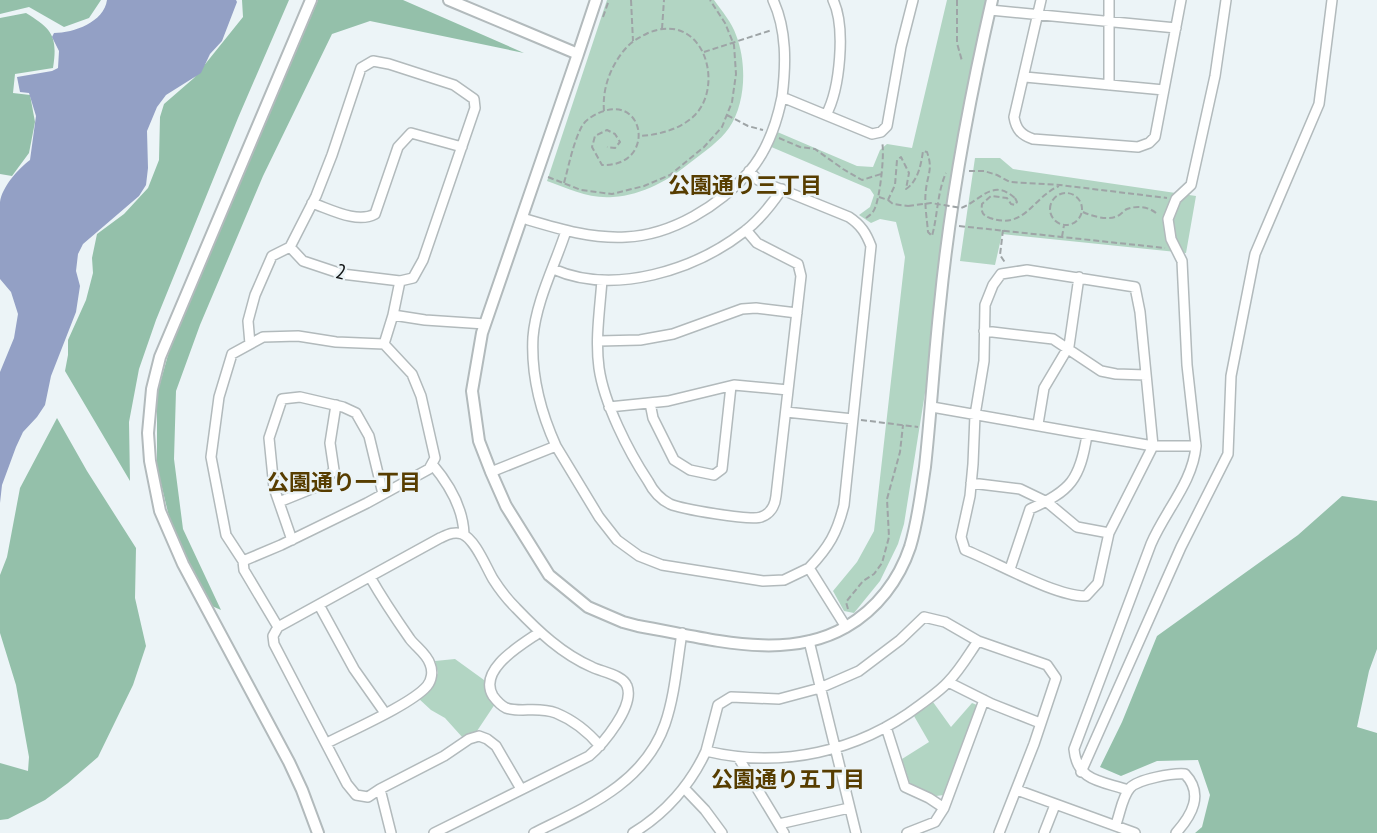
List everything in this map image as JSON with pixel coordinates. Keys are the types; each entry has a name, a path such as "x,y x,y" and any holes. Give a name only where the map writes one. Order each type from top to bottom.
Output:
{"street":[{"path":"311,0 160,357 152,389 148,445 154,486 168,534 289,762 318,833"},
{"path":"449,0 578,54"},
{"path":"596,0 482,333 472,391 479,441 506,506 549,575 588,607 623,622 753,645 781,646 809,641 846,627 876,603 897,577 910,546 920,503 932,407 940,304 952,207 969,104 991,5 1038,15 1176,28"},
{"path":"522,218 587,235 626,237 664,229 707,208 749,171 771,133 783,97 784,41 773,0"},
{"path":"783,97 872,134 881,132 887,126 901,47 913,0"},
{"path":"1041,0 1014,117 1016,127 1024,136 1033,139 1138,147 1149,143 1155,137 1181,0"},
{"path":"1109,0 1109,85"},
{"path":"1128,790 1090,778 1081,772 1075,762 1074,749 1151,544 1165,515 1189,476 1195,459 1196,446 1187,365 1182,261 1171,240 1168,221 1176,199 1191,185 1215,76 1226,0"},
{"path":"1081,772 1181,547 1228,454 1231,376 1255,254 1319,104 1332,0"},
{"path":"826,115 831,106 841,48 836,2"},
{"path":"250,344 248,321 255,295 272,256 290,247 333,155 361,68 373,61 454,85 474,99 475,108 423,260 413,278 400,281 384,344"},
{"path":"1025,77 1164,90"},
{"path":"312,203 367,218 375,214 398,147 411,133 462,147"},
{"path":"566,231 538,315 533,338 535,379 547,427 556,446 600,517 618,540 639,556 662,565 763,581 784,580 808,567 833,540 844,505 871,246 859,223 758,180 749,171"},
{"path":"553,269 580,277 602,280 635,277 676,268 711,252 746,230 782,189"},
{"path":"602,280 598,341 599,369 609,407 648,481 662,499 677,506 752,519 762,517 770,512 775,503 801,276 798,264 757,243 746,230"},
{"name":"2","path":"290,247 303,261 342,274 400,281"},
{"path":"1027,270 1079,277 1135,287 1140,312 1153,446 1109,533 1098,583 1086,596 1076,596 1045,585 965,550 961,537 971,483 975,415 984,362 985,304 993,285 1001,274 1027,270"},
{"path":"1038,424 1044,388 1068,350 1079,277"},
{"path":"598,341 640,339 673,334 742,309 756,308 797,313"},
{"path":"393,315 425,320 485,324"},
{"path":"984,331 1053,339 1101,371 1146,375"},
{"path":"243,561 292,540 383,495 429,469 435,458 421,396 412,374 384,344 336,342 298,336 263,338 232,354 219,397 211,458 226,535 243,561 244,570 278,627"},
{"path":"609,407 680,399 731,386 788,390"},
{"path":"650,403 653,418 674,460 690,470 714,475 722,469 731,386"},
{"path":"292,540 274,488 269,438 282,399 300,397 336,405 356,413 369,436 383,495"},
{"path":"279,502 321,485 334,470 330,443 336,405"},
{"path":"932,407 1153,446 1196,446"},
{"path":"786,412 853,419"},
{"path":"1010,569 1030,509 1055,499 1070,484 1083,460 1088,435"},
{"path":"491,472 556,446"},
{"path":"432,464 442,475 454,497 463,520 464,534 474,545 506,597 540,632 567,655 623,679 628,687 628,697 612,731 589,756 434,833"},
{"path":"971,483 1020,489 1047,502 1077,527 1109,533"},
{"path":"464,534 453,533 440,538 278,627 273,636 274,644 347,784 356,795 368,797 444,756 469,739 479,736 496,746 520,789"},
{"path":"808,567 846,627"},
{"path":"327,743 385,714 426,687 432,676 431,664 411,640 370,577"},
{"path":"319,605 354,669 385,714"},
{"path":"633,833 648,829 684,788 706,751 718,705 731,697 779,699 820,688 859,672 900,640 924,617 945,622 978,641 1047,665 1056,678 1017,790 999,833"},
{"path":"540,632 500,660 490,680 490,689 494,698 505,708 518,710 532,708 557,713 581,728 600,746"},
{"path":"534,833 607,795 632,775 648,758 668,714 682,633"},
{"path":"809,641 856,833"},
{"path":"706,751 765,759 799,757 836,749 886,727 909,713 948,682 978,641"},
{"path":"948,682 1040,723"},
{"path":"906,833 935,822 944,808 984,700"},
{"path":"886,727 905,787 944,808"},
{"path":"738,757 784,833"},
{"path":"1116,824 1128,790 1134,785 1175,773 1185,774 1191,781 1195,792 1194,802 1191,814 1176,833"},
{"path":"684,788 705,810 722,833"},
{"path":"380,789 391,833"},
{"path":"1017,790 1116,824 1135,833"},
{"path":"1044,833 1056,805"},
{"path":"779,824 849,807"}],"path":[{"path":"631,0 633,41"},
{"path":"662,29 664,0"},
{"path":"545,176 581,190 612,194 644,186 670,175 704,147 722,127 732,102 736,74 732,41 710,0"},
{"path":"957,0 957,43 962,61"},
{"path":"704,52 777,28"},
{"path":"604,111 603,97 611,71 619,56 633,41 655,30 680,29 690,36 704,52 708,86 705,98 697,113 689,120 671,130 640,136"},
{"path":"564,183 583,124 598,113 615,107 626,111 637,123 640,136 635,152 625,161 614,165 602,165 592,147 596,136 607,130 615,134 620,142 615,148 607,147"},
{"path":"727,115 748,126 771,133 783,141 815,149 862,180 881,174"},
{"path":"859,223 874,211 879,197 885,150 877,133"},
{"path":"888,200 895,185 897,160 901,157 909,173 906,189 915,179 921,165 923,151 927,152 931,174 926,190 926,201 928,232 932,236 938,214 939,195 949,168"},
{"path":"969,171 984,171 1010,182 1060,185 1176,199"},
{"path":"879,197 893,204 908,206 931,202 961,208 989,190 1007,191 1015,198 1017,202 1015,205 1011,204 1007,198 991,196 982,204 981,211 984,216 1008,222 1028,212 1050,190 1060,185"},
{"path":"1068,193 1069,186"},
{"path":"1068,193 1078,197 1083,212 1077,222 1064,225 1052,219 1050,208 1054,198 1068,193"},
{"path":"1083,212 1089,215 1116,217 1127,209 1148,208 1168,221"},
{"path":"1062,237 1064,225"},
{"path":"960,226 1176,249"},
{"path":"1003,230 1000,255 1011,272"},
{"path":"853,419 920,427"},
{"path":"852,611 847,609 846,602 863,580 874,574 882,563 887,547 889,537 887,499 900,452 903,425"}],"green space":[{"path":"0,0 101,0 89,18 64,27 29,7 0,14"},
{"path":"242,0 289,0 238,118 156,320 139,369 129,422 130,481 65,371 68,340 86,300 93,273 92,258 97,234 124,214 148,188 159,160 160,117 164,104 194,78 243,17"},
{"path":"318,0 403,0 524,53 370,21 332,34 263,176 200,325 176,391 174,459 183,529 221,610 212,606 172,529 157,467 157,394 170,348"},
{"path":"607,0 714,0 736,35 743,70 742,95 735,118 712,146 674,175 655,186 624,196 613,197 579,193 547,181"},
{"path":"947,0 988,0 904,524 898,544 880,581 854,613 844,611 833,591 857,562 874,531 905,257 896,222 880,219 871,223 859,215 870,207 874,195 870,189 769,146 775,131 857,166 873,167 880,150 887,144 912,148"},
{"path":"26,13 47,29 55,48 53,68 15,74 13,93 30,95 35,122 29,153 12,176 0,174 0,18"},
{"path":"975,158 1000,158 1013,169 1196,196 1186,253 1002,234 995,265 960,261"},
{"path":"57,418 87,471 136,548 135,598 146,646 133,685 98,757 45,800 8,819 0,820 0,763 28,771 29,757 16,685 0,633 0,575 7,557 20,488"},
{"path":"1342,496 1377,501 1377,649 1369,671 1357,727 1377,733 1377,833 1195,833 1202,827 1210,795 1198,760 1157,761 1121,776 1100,767 1122,722 1157,636 1298,535"},
{"path":"455,659 484,680 486,689 495,704 477,731 463,738 445,718 431,710 418,698 431,685 438,673 435,661"},
{"path":"933,702 951,727 972,703 977,705 944,795 936,796 910,784 902,759 929,742 914,716"}],"water":[{"path":"107,0 236,0 237,2 222,41 210,54 201,73 166,95 157,107 147,131 146,185 139,196 83,244 78,254 76,271 80,286 76,312 51,376 45,405 23,432 16,447 2,485 0,503 0,372 14,338 18,314 11,292 0,279 0,202 11,179 30,160 36,116 29,93 20,92 17,77 58,68 59,51 52,37 54,33 70,31 87,25 105,8"}],"district":[{"name":"公園通り三丁目","path":"745,185"},
{"name":"公園通り一丁目","path":"344,482"},
{"name":"公園通り五丁目","path":"788,779"}]}
